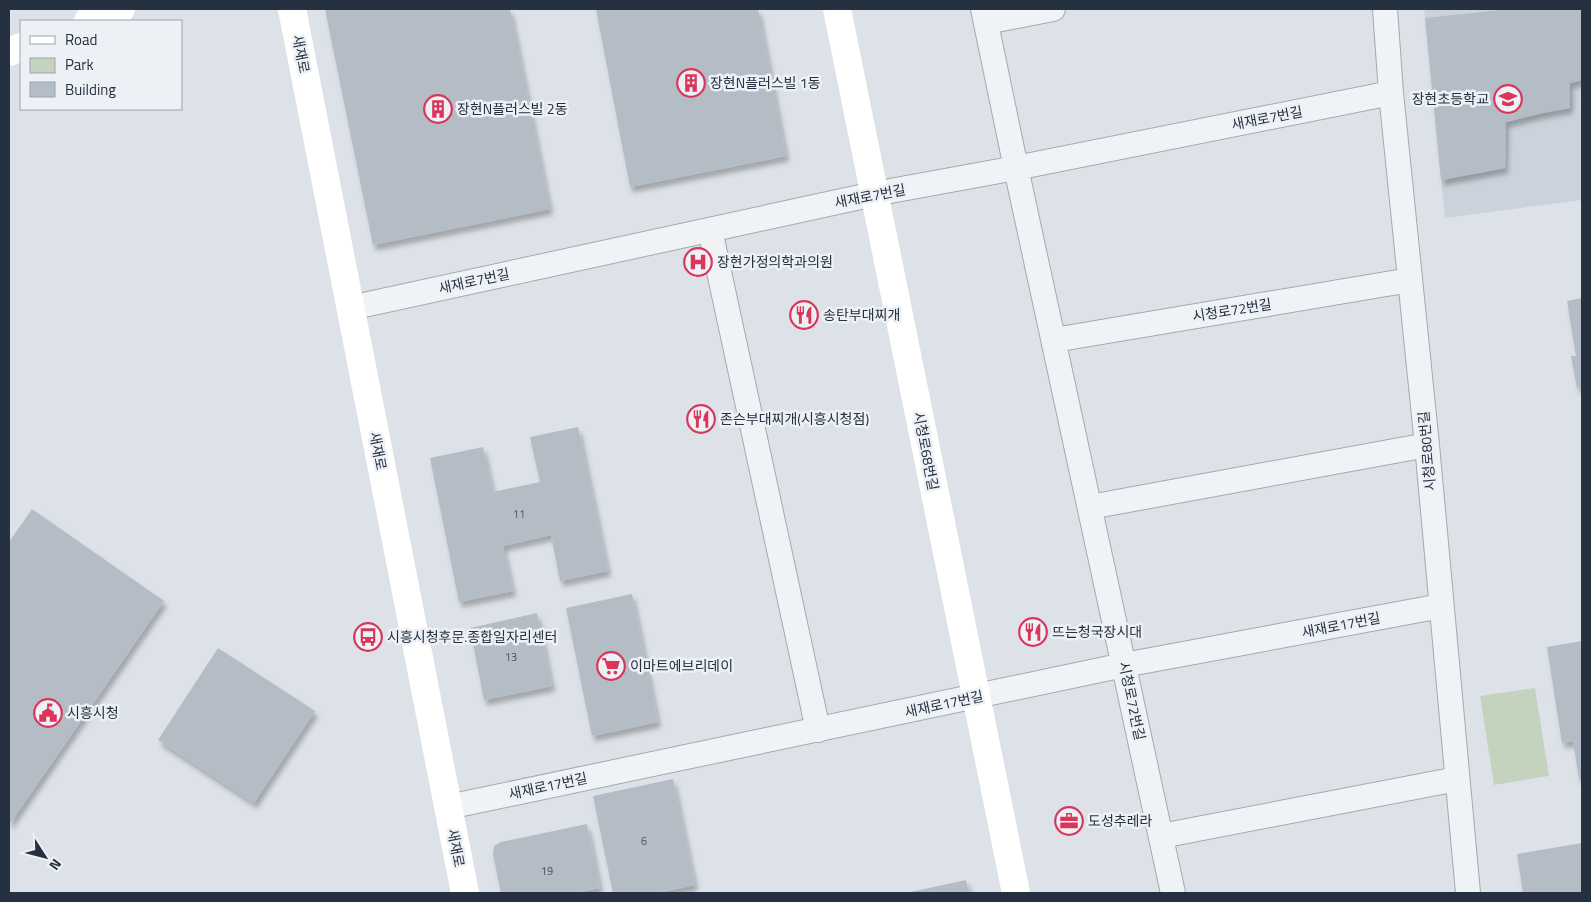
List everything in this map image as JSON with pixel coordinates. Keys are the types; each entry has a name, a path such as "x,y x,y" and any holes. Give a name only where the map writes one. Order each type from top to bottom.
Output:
{"street":[{"path":"91,20 121,9"},
{"name":"새재로","path":"292,9 465,893"},
{"name":"시청로68번길","path":"837,9 1016,893"},
{"name":"시청로72번길","path":"1053,9 984,16 1173,893"},
{"name":"시청로80번길","path":"1385,9 1391,93 1427,445 1468,893"},
{"name":"새재로7번길","path":"350,308 874,194 1016,168 1391,93"},
{"path":"710,230 818,730"},
{"name":"시청로72번길","path":"1054,340 1410,280"},
{"path":"1090,507 1427,445"},
{"name":"새재로17번길","path":"448,807 1124,665 1442,606"},
{"path":"1161,836 1457,778"}],"shaded area":[{"name":"장현초등학교","path":"1424,9 1582,9 1582,200 1445,218"}],"green space":[{"path":"1535,688 1549,776 1494,785 1480,696"}],"building":[{"name":"장현N플러스빌 2동","path":"325,9 510,9 550,209 373,245"},
{"name":"장현N플러스빌 1동","path":"596,9 758,9 786,156 630,187"},
{"name":"장현초등학교","path":"1510,9 1582,9 1582,80 1570,83 1570,108 1506,122 1505,168 1441,180 1425,18"},
{"path":"1582,298 1582,387 1577,388 1571,356 1576,356 1567,301"},
{"path":"578,427 608,571 560,581 551,535 503,546 513,591 459,602 430,458 483,447 493,492 540,482 530,437"},
{"name":"시흥시청","path":"32,509 164,601 9,825 9,542"},
{"path":"632,594 658,722 592,736 566,608"},
{"path":"537,613 552,686 484,700 470,628"},
{"path":"1582,641 1582,779 1579,779 1573,741 1562,743 1547,647"},
{"path":"218,648 315,711 254,803 158,740"},
{"path":"673,779 695,885 657,893 613,893 593,796"},
{"path":"587,824 600,888 576,893 501,893 493,854 494,846 501,842"},
{"path":"1582,843 1582,893 1523,893 1517,854"},
{"path":"966,880 969,893 910,892"}],"place":[{"name":"장현N플러스빌 1동","path":"691,83"},
{"name":"장현초등학교","path":"1508,99"},
{"name":"장현N플러스빌 2동","path":"438,109"},
{"name":"장현가정의학과의원","path":"698,262"},
{"name":"송탄부대찌개","path":"804,315"},
{"name":"존슨부대찌개(시흥시청점)","path":"701,419"},
{"name":"뜨는청국장시대","path":"1033,632"},
{"name":"시흥시청후문.종합일자리센터","path":"368,637"},
{"name":"이마트에브리데이","path":"611,666"},
{"name":"시흥시청","path":"48,713"},
{"name":"도성추레라","path":"1069,821"}]}
